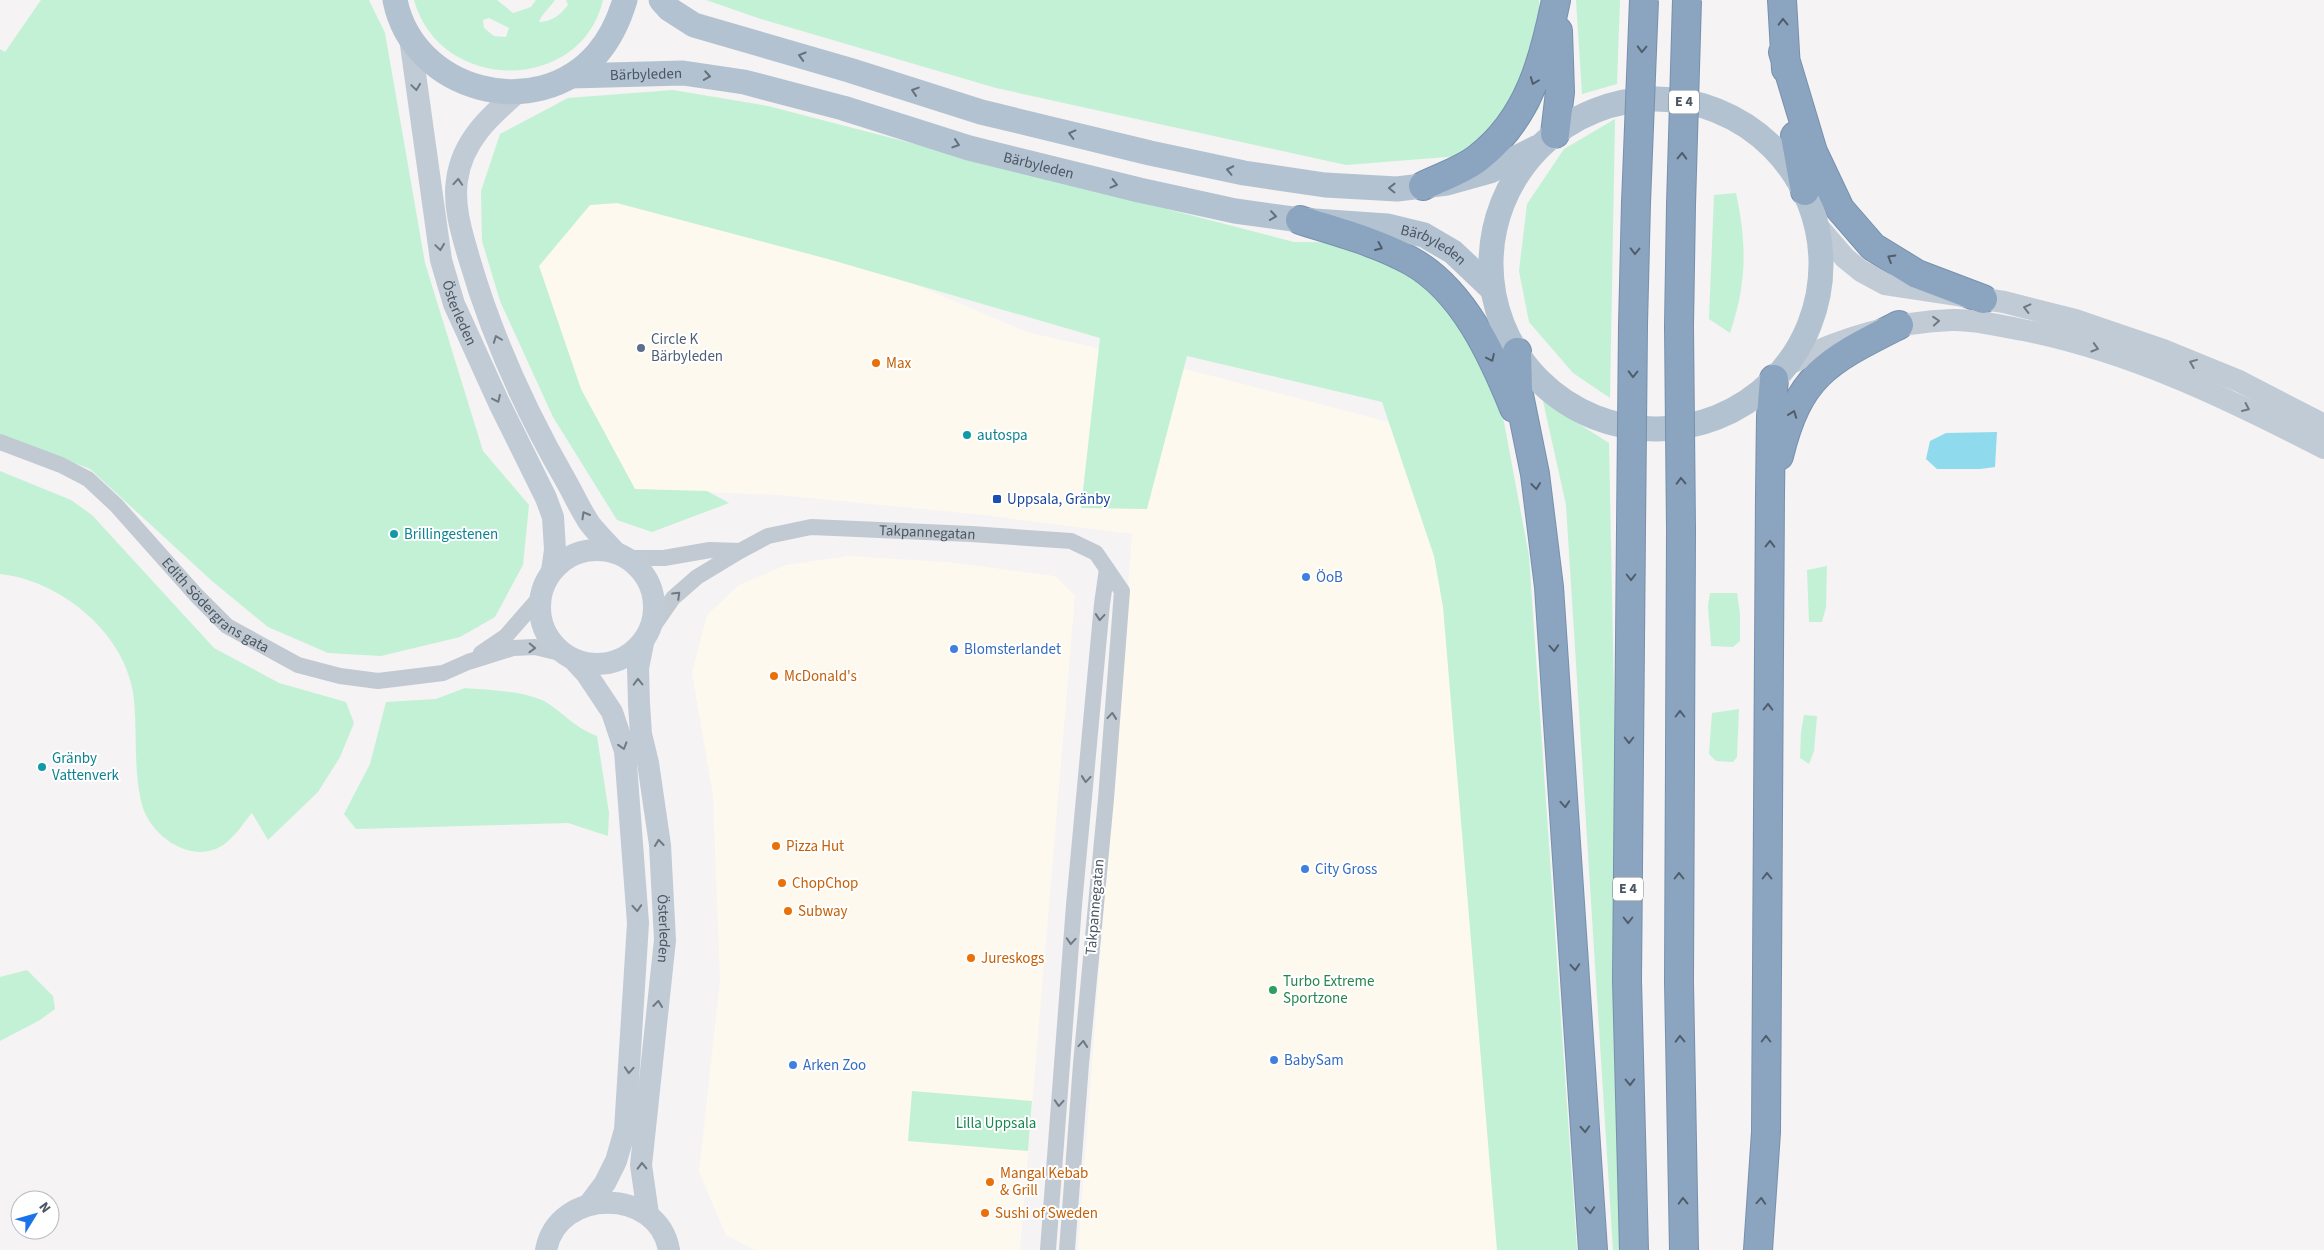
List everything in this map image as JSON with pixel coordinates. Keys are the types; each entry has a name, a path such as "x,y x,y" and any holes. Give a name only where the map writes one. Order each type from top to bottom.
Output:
{"highway":[{"path":"1423,186 1477,159 1504,134 1527,100 1545,54 1556,0"},
{"path":"1546,140 1560,92 1556,0"},
{"name":"E 4","path":"1634,1250 1627,980 1633,326 1644,0"},
{"name":"E 4","path":"1684,1250 1678,982 1681,530 1679,326 1687,0"},
{"path":"1782,0 1784,52 1792,122 1805,192"},
{"path":"1784,52 1812,152 1840,209 1873,247 1917,274 1983,299"},
{"path":"1300,220 1363,240 1411,261 1441,284 1467,316 1487,349 1528,444"},
{"path":"1770,494 1784,438 1795,406 1808,385 1827,365 1851,349 1899,325"},
{"path":"1517,352 1518,390 1535,474 1549,587 1593,1250"},
{"path":"1758,1250 1766,1132 1771,416 1782,372"}],"main road":[{"path":"395,0 397,10 410,38 431,62 457,80 487,90 518,92 545,87 571,76 597,55 616,27 625,0"},
{"path":"661,0 669,9 694,25 849,70 981,112 1150,153 1244,173 1325,185 1398,189 1447,183 1490,171 1546,140 1581,117 1605,107 1636,100 1682,99 1723,112 1745,123 1777,149 1805,192 1820,229 1845,258 1885,284 2004,302 2075,320 2163,350 2238,381 2324,425"},
{"name":"Österleden","path":"410,38 441,260 454,304 549,504 553,518 555,550 552,571"},
{"name":"Bärbyleden","path":"571,76 683,73 744,82 843,108 969,148 1139,190 1235,210 1300,220 1387,226 1424,235 1453,252 1492,290"},
{"name":"Österleden","path":"518,92 490,116 470,141 461,162 456,182 459,224 480,297 507,366 541,438 589,523 621,555"},
{"path":"1546,140 1503,197 1492,234 1492,290 1506,331 1517,352 1541,382 1572,407 1612,424 1652,430 1676,430 1712,419 1748,400 1782,372 1837,342 1899,325 1954,320 2005,326 2061,338 2115,354 2176,377 2251,410 2324,448"},
{"path":"1782,372 1806,333 1820,294 1822,268 1820,229"},
{"path":"598,550 621,555 643,572 652,591 654,613 645,638 625,657 604,664 588,664 569,656 554,645 544,628 540,609 541,596 552,571 565,560 581,552 598,550"},
{"name":"Österleden","path":"645,638 638,668 639,704 641,734 648,763 660,845 665,940 641,1165 648,1214"},
{"name":"Österleden","path":"569,656 586,673 612,712 626,751 638,923 625,1130 616,1160 605,1183 590,1204"},
{"path":"546,1250 554,1229 570,1213 590,1204 620,1202 648,1214 657,1225 670,1248"}],"street":[{"name":"Edith Södergrans gata","path":"0,442 61,465 88,478 116,505 197,596 227,626 298,665 368,682 443,673 468,662"},
{"name":"Takpannegatan","path":"645,638 673,598 697,577 740,550 768,536 812,527 961,534 1071,542 1096,553 1122,591 1106,799 1081,1064 1067,1250"},
{"name":"Takpannegatan","path":"621,555 664,558 710,550 740,550"},
{"name":"Takpannegatan","path":"1048,1250 1074,905 1102,604 1107,569"},
{"path":"468,662 506,636 541,596"},
{"path":"468,662 513,648 535,647 569,656"}],"shaded area":[{"path":"617,203 900,278 1027,332 1174,366 1404,426 1482,632 1500,1250 1078,1250 1132,534 983,515 779,495 635,489 581,389 539,266 590,205"},
{"path":"848,556 948,562 1055,576 1075,596 1020,1250 755,1250 726,1235 699,1172 720,981 713,795 692,673 707,615 739,585 786,565"}],"green space":[{"path":"41,0 369,0 385,33 425,263 483,451 529,505 523,565 495,617 460,637 381,656 328,653 268,627 212,581 90,469 0,434 0,49 5,52"},
{"path":"414,0 497,0 513,13 531,7 536,0 555,0 539,22 559,15 568,5 566,0 603,0 590,31 568,53 540,66 510,70 479,66 451,53 429,31","holes":["489,18 509,28 506,37 494,36 484,28 483,20"]},
{"path":"706,0 1539,0 1540,107 1518,137 1472,155 1346,165 996,88 761,19"},
{"path":"1576,0 1620,0 1617,84 1582,94"},
{"path":"673,90 768,106 1294,242 1381,243 1486,326 1529,556 1577,1250 1497,1250 1443,607 1434,556 1382,402 1187,356 1147,509 1081,508 1100,338 828,259 617,203 590,205 539,266 581,389 635,489 707,491 729,503 652,532 617,520 553,417 500,301 482,241 481,191 500,134 568,98"},
{"path":"1615,119 1610,398 1573,373 1529,322 1519,271 1527,204 1564,149"},
{"path":"1736,193 1742,229 1743,263 1740,297 1730,333 1709,319 1714,195"},
{"path":"1543,401 1609,443 1625,1250 1613,1250 1566,505"},
{"path":"0,471 71,500 92,515 214,648 279,683 346,702 354,723 340,757 318,792 268,840 252,813 227,842 214,849 201,852 175,845 153,826 145,814 139,788 133,692 127,670 116,649 102,629 85,612 65,598 44,586 22,578 0,574"},
{"path":"1827,566 1826,607 1822,622 1809,622 1807,570"},
{"path":"1710,593 1737,593 1740,614 1740,641 1733,647 1711,646 1708,606"},
{"path":"465,688 531,696 549,704 589,733 597,736 609,813 608,836 568,823 356,829 344,814 370,764 386,702 436,699"},
{"path":"1739,709 1737,757 1733,762 1716,761 1709,754 1712,713"},
{"path":"1804,715 1817,716 1814,751 1809,764 1800,758"},
{"path":"27,970 53,996 55,1009 40,1020 0,1041 0,977"},
{"name":"Lilla Uppsala","path":"912,1091 1032,1101 1028,1151 908,1141"}],"water":[{"path":"1997,432 1995,467 1937,469 1926,459 1930,441 1946,433"}],"place":[{"name":"Circle K Bärbyleden","path":"641,348"},
{"name":"Max","path":"876,363"},
{"name":"autospa","path":"967,435"},
{"name":"Uppsala, Gränby","path":"997,499"},
{"name":"Brillingestenen","path":"394,534"},
{"name":"ÖoB","path":"1306,577"},
{"name":"Blomsterlandet","path":"954,649"},
{"name":"McDonald's","path":"774,676"},
{"name":"Gränby Vattenverk","path":"42,767"},
{"name":"Pizza Hut","path":"776,846"},
{"name":"City Gross","path":"1305,869"},
{"name":"ChopChop","path":"782,883"},
{"name":"Subway","path":"788,911"},
{"name":"Jureskogs","path":"971,958"},
{"name":"Turbo Extreme Sportzone","path":"1273,990"},
{"name":"BabySam","path":"1274,1060"},
{"name":"Arken Zoo","path":"793,1065"},
{"name":"Mangal Kebab & Grill","path":"990,1182"},
{"name":"Sushi of Sweden","path":"985,1213"}]}
